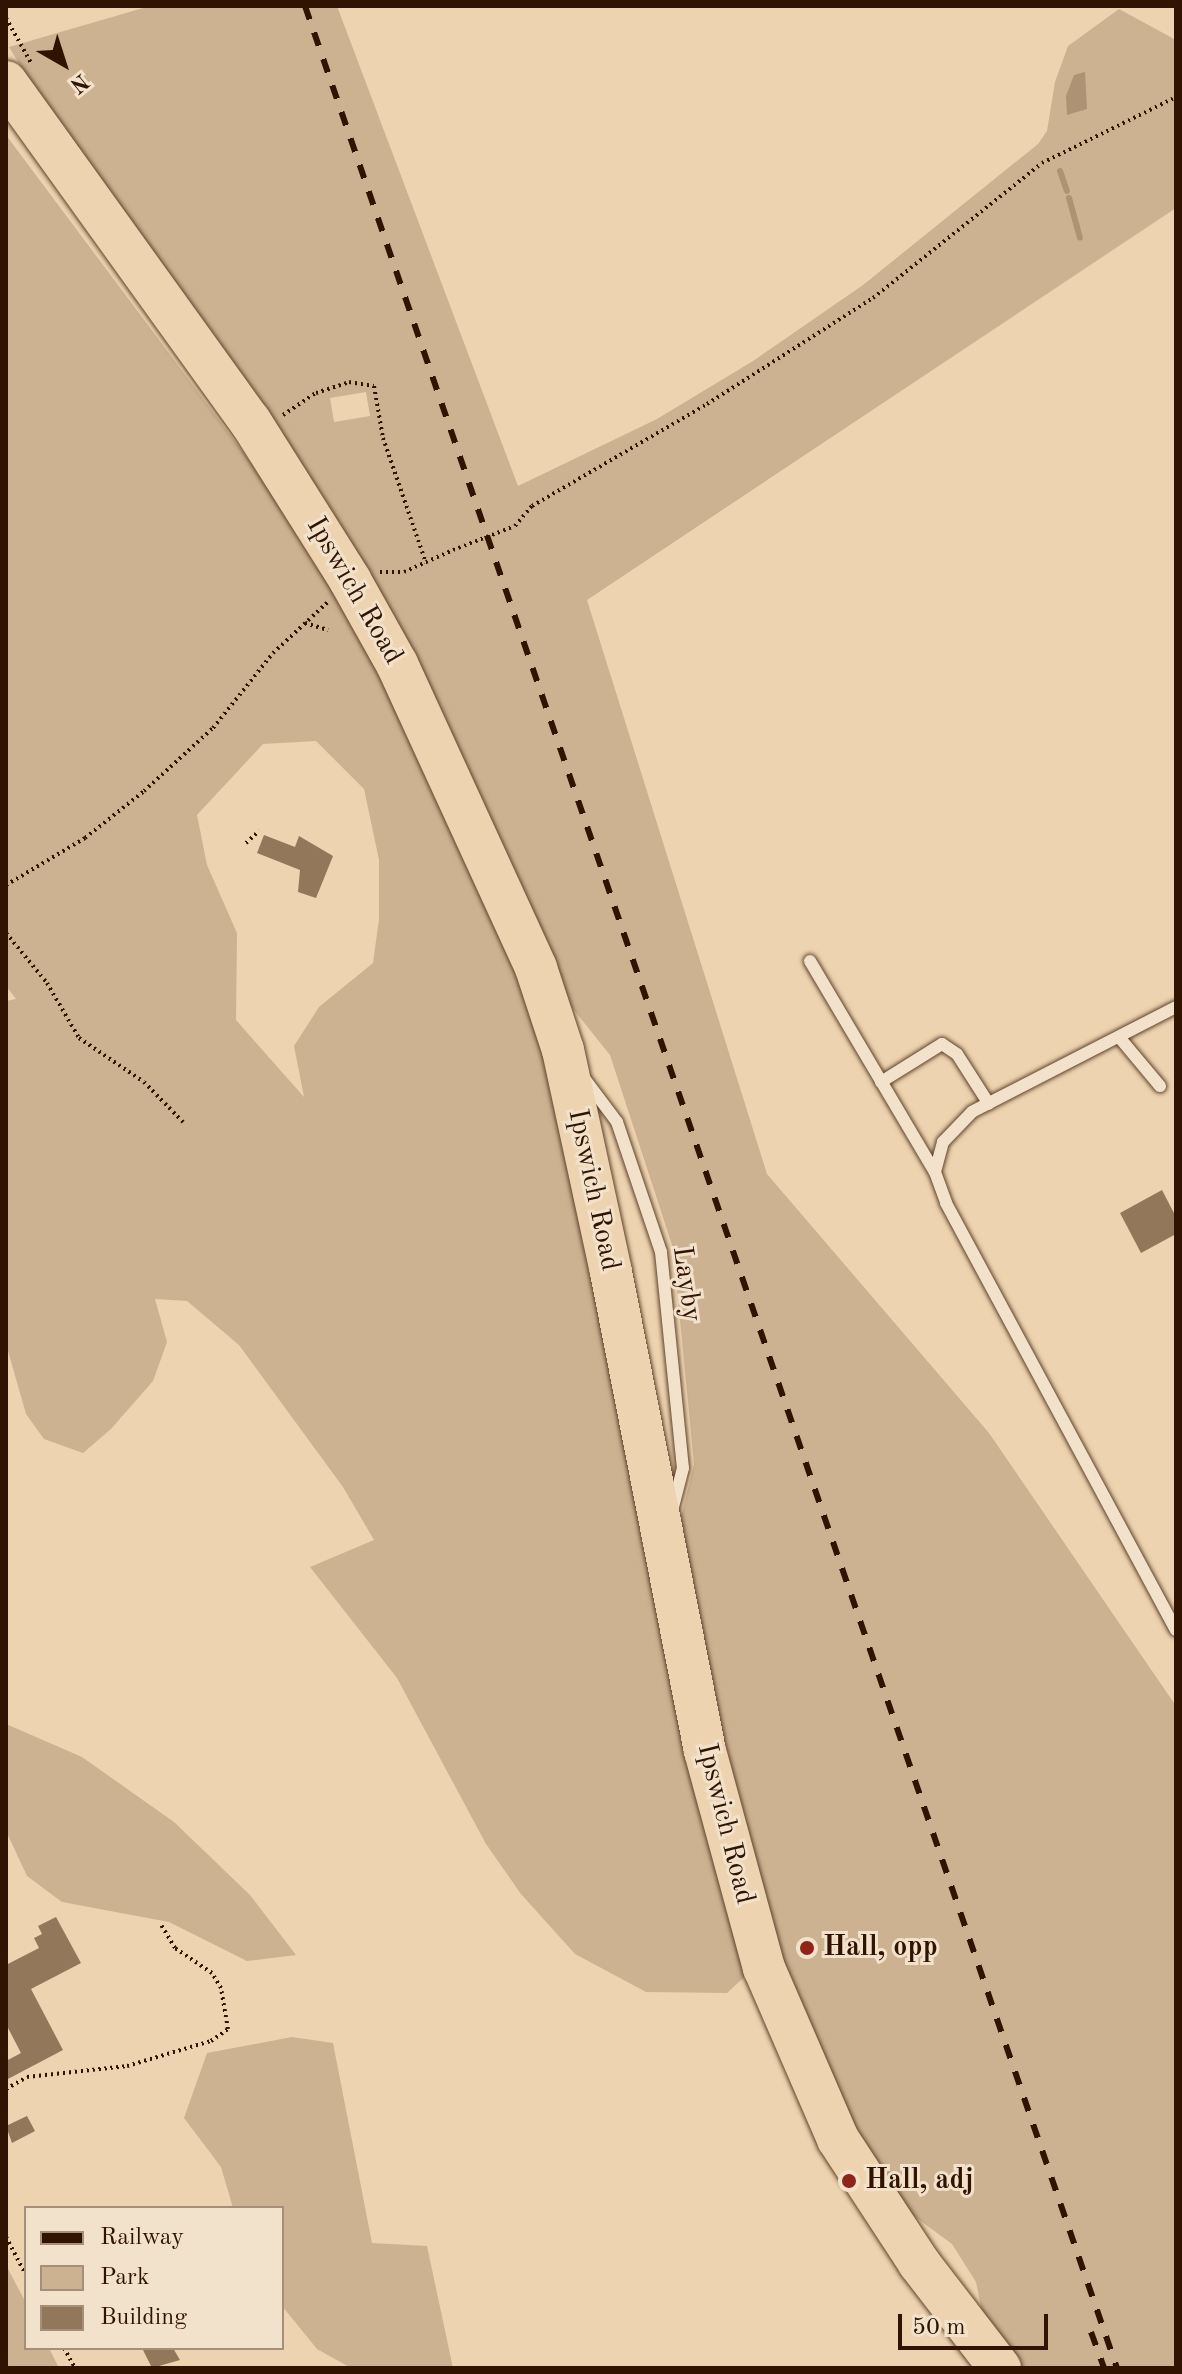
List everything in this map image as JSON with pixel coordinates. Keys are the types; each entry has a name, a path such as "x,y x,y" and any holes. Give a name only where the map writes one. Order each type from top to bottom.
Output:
{"highway":[{"name":"Ipswich Road","path":"21,78 250,421 475,831 536,968 563,1050 724,1834 764,1968 801,2062 838,2139 954,2312 1000,2368"}],"lane":[{"path":"810,961 935,1172 946,1203 1176,1630"},
{"path":"935,1172 943,1142 958,1124 989,1104 1176,1007"},
{"path":"1119,1037 1160,1086"},
{"path":"881,1082 942,1044 957,1054 989,1104"}],"path":[{"path":"6,18 21,78"},
{"path":"6,885 85,838 144,791 213,728 273,653 344,592 378,572 404,572 515,526 532,506 707,404 873,298 1042,163 1176,97"},
{"path":"277,419 316,393 349,382 374,386 383,438 426,563"},
{"path":"305,623 328,630"},
{"path":"246,843 259,831"},
{"path":"6,933 47,983 79,1038 144,1082 183,1122"},
{"path":"6,2089 27,2077 127,2066 211,2041 228,2029 221,1988 212,1973 175,1948 161,1925"},
{"path":"6,2237 24,2271"},
{"path":"65,2350 75,2368"}],"green space":[{"path":"150,6 337,6 518,486 657,419 753,361 863,285 1038,144 1047,131 1055,82 1068,46 1119,9 1176,40 1176,208 587,600 767,1174 989,1433 1176,1706 1176,2368 1023,2368 985,2328 976,2282 952,2244 907,2211 851,2129 778,1958 675,1542 694,1464 673,1248 610,1055 553,984 480,819 9,47","holes":["366,392 370,416 334,422 330,398"]},
{"path":"6,135 339,581 536,996 752,1970 727,1993 646,1992 575,1954 521,1894 486,1844 397,1678 310,1567 374,1540 343,1487 239,1345 187,1301 155,1299 167,1342 153,1381 111,1429 83,1453 44,1439 26,1414 6,1344 6,1001 16,999 6,986","holes":["316,741 364,789 379,860 379,919 373,963 319,1007 294,1046 304,1097 236,1020 237,933 207,865 197,815 263,744"]},
{"path":"6,1724 82,1757 174,1822 250,1895 296,1955 247,1961 169,1922 62,1902 27,1876 6,1831"},
{"path":"292,2037 333,2043 372,2243 427,2246 453,2368 351,2368 317,2349 284,2308 284,2206 232,2206 221,2167 184,2118 207,2053"},
{"path":"6,2265 24,2299 24,2350 50,2350 59,2368 6,2368"}],"shaded area":[{"path":"1085,72 1087,109 1067,115 1066,96 1074,75"}],"building":[{"path":"264,835 295,847 299,836 333,856 316,898 298,892 300,870 257,853"},
{"path":"1162,1190 1176,1217 1176,1234 1141,1253 1120,1213"},
{"path":"56,1917 81,1963 31,1989 63,2050 6,2080 6,2061 21,2053 6,2024 6,1965 39,1948 34,1938 42,1934 38,1926"},
{"path":"27,2116 35,2131 12,2143 6,2126"},
{"path":"143,2350 174,2350 180,2360 152,2368"}],"waterway":[{"path":"1060,171 1067,191"},
{"path":"1069,198 1080,238"}],"railway":[{"path":"305,6 1117,2368"},
{"path":"1091,2332 1104,2368"}],"place":[{"name":"Hall, opp","path":"807,1948"},
{"name":"Hall, adj","path":"849,2181"}]}
